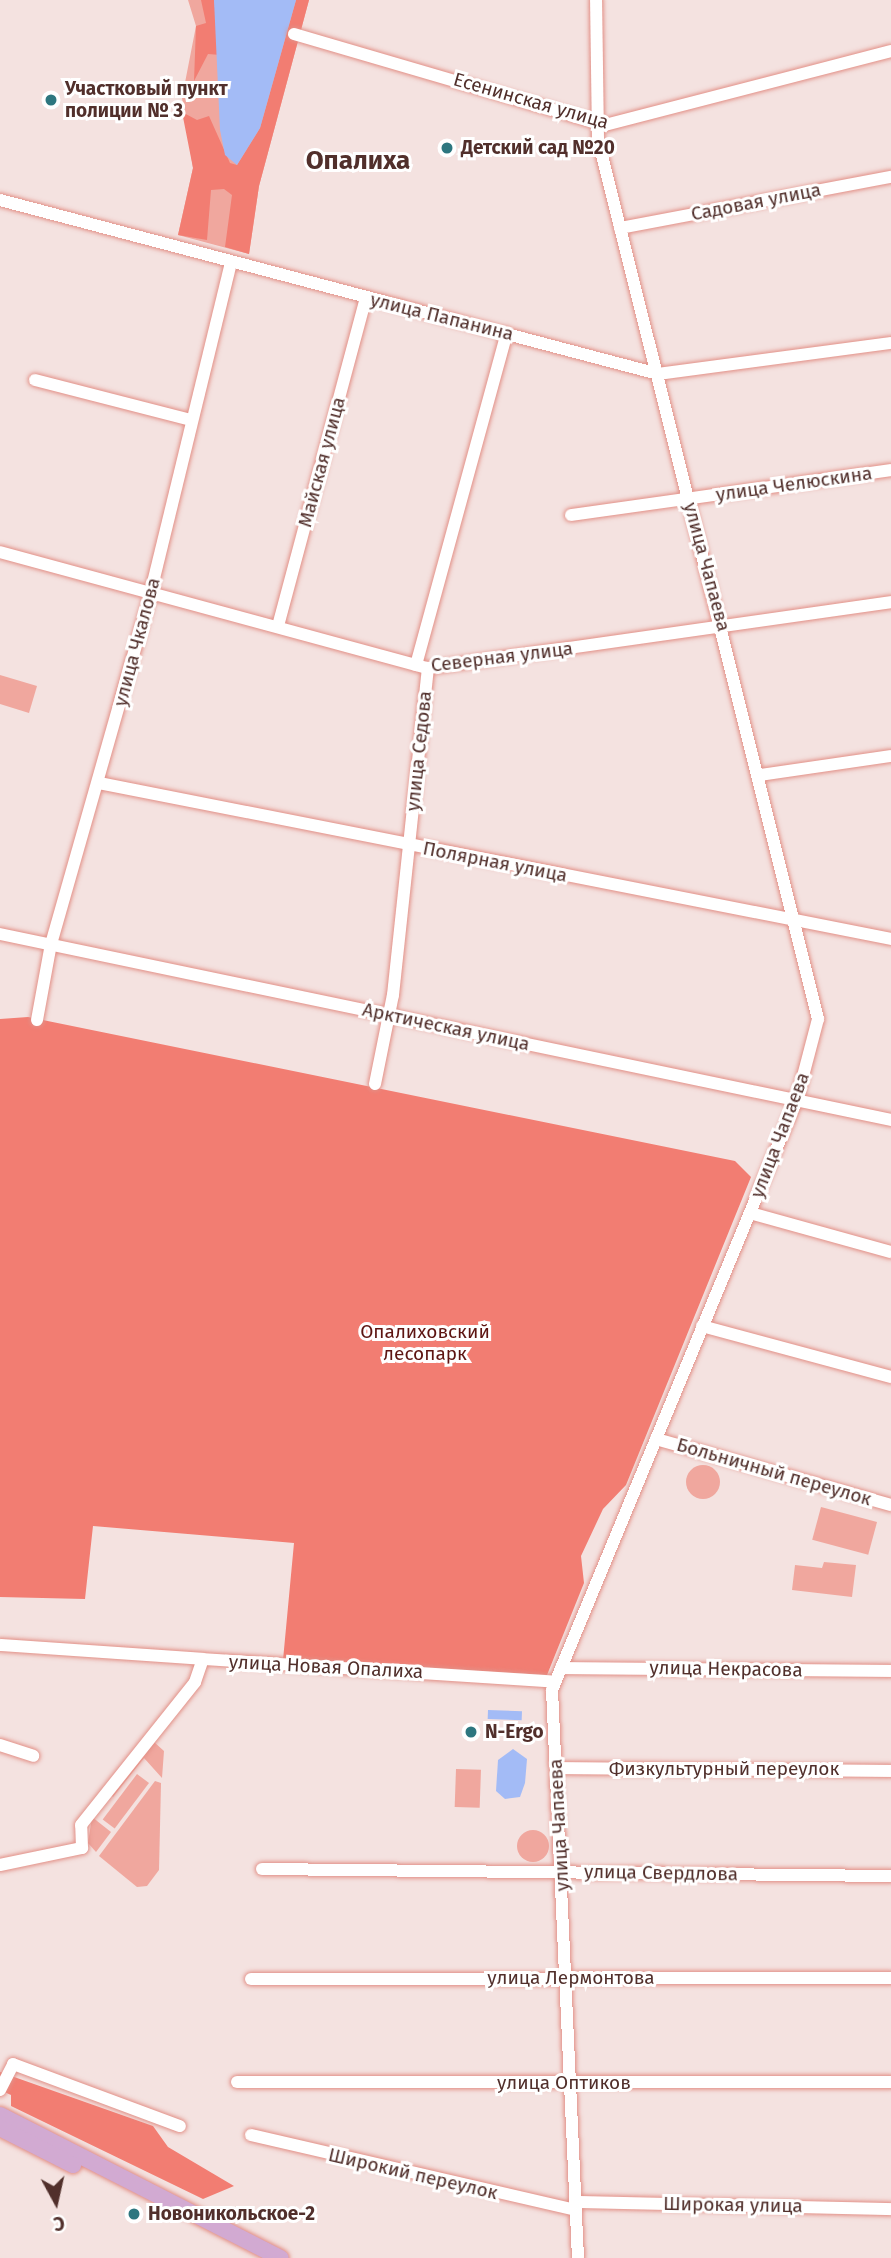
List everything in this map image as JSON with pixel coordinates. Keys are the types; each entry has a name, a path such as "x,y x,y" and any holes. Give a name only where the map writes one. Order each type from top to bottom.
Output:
{"main road":[{"path":"0,2115 281,2258"},
{"path":"0,2129 257,2258"}],"street":[{"name":"улица Чапаева","path":"578,2258 554,1682 797,1100 818,1019 796,919 620,228 596,120 596,0"},
{"name":"Есенинская улица","path":"294,34 618,125 891,51"},
{"name":"Садовая улица","path":"620,228 891,177"},
{"name":"улица Папанина","path":"0,200 658,374 891,343"},
{"name":"улица Чкалова","path":"37,1020 51,944 99,783 151,591 231,262"},
{"name":"Майская улица","path":"278,626 366,298"},
{"name":"улица Седова","path":"375,1084 389,1015 409,845 422,667 507,333"},
{"path":"35,380 191,420"},
{"name":"улица Челюскина","path":"571,515 891,470"},
{"name":"Северная улица","path":"0,552 422,667 891,602"},
{"path":"760,775 891,756"},
{"name":"Полярная улица","path":"99,783 891,939"},
{"name":"Арктическая улица","path":"0,934 891,1120"},
{"path":"750,1213 891,1252"},
{"path":"702,1326 891,1377"},
{"name":"Больничный переулок","path":"656,1439 891,1505"},
{"path":"0,1645 203,1659"},
{"name":"улица Новая Опалиха","path":"0,1866 82,1848 81,1825 195,1682 203,1659 554,1682"},
{"name":"улица Некрасова","path":"561,1668 891,1671"},
{"path":"0,1745 33,1756"},
{"name":"Физкультурный переулок","path":"557,1768 891,1771"},
{"name":"улица Свердлова","path":"262,1869 891,1876"},
{"name":"улица Лермонтова","path":"251,1979 891,1978"},
{"path":"0,2090 13,2064 180,2126"},
{"name":"улица Оптиков","path":"237,2082 891,2082"},
{"name":"Широкий переулок","path":"251,2135 575,2206"},
{"name":"Широкая улица","path":"575,2206 891,2208"}],"shaded area":[{"path":"188,0 309,0 259,186 249,254 178,235 193,168 182,98 196,26"},
{"path":"0,675 37,686 29,713 0,704"},
{"path":"703,1465 715,1470 720,1482 715,1494 703,1499 691,1494 686,1482 691,1470"},
{"path":"821,1507 877,1522 868,1555 812,1540"},
{"path":"824,1562 856,1565 852,1597 792,1590 795,1565 822,1568"},
{"path":"154,1742 164,1751 162,1778 144,1758 113,1797 109,1794"},
{"path":"456,1769 481,1770 480,1808 455,1807"},
{"path":"137,1774 149,1783 115,1829 103,1820"},
{"path":"155,1781 161,1783 159,1870 147,1886 137,1887 99,1856"},
{"path":"92,1817 111,1832 96,1852 88,1843"},
{"path":"533,1830 544,1835 549,1846 544,1857 533,1862 522,1857 517,1846 522,1835"}],"green space":[{"path":"201,0 214,0 221,55 208,54 194,81 196,26 206,23"},
{"path":"296,0 309,0 259,186 249,254 225,247 232,195 224,189 211,190 207,240 178,235 193,168 182,112 197,120 209,116 230,163 237,165 260,128"},
{"name":"Опалиховский лесопарк","path":"28,1017 735,1161 751,1177 626,1485 603,1509 581,1556 584,1583 547,1675 283,1660 294,1543 93,1526 85,1599 0,1597 0,1019"},
{"path":"0,2072 153,2126 168,2147 234,2186 203,2199 11,2106 11,2095 0,2090"}],"water":[{"path":"214,0 296,0 260,128 237,165 225,155 220,130"},
{"path":"488,1710 522,1711 522,1720 488,1719"},
{"path":"513,1749 527,1759 525,1783 520,1797 505,1799 496,1791 498,1760"}],"place":[{"name":"Участковый пункт полиции № 3","path":"51,100"},
{"name":"Детский сад №20","path":"447,148"},
{"name":"N-Ergo","path":"471,1732"},
{"name":"Новоникольское-2","path":"134,2214"}],"district":[{"name":"Опалиха","path":"358,161"}]}
